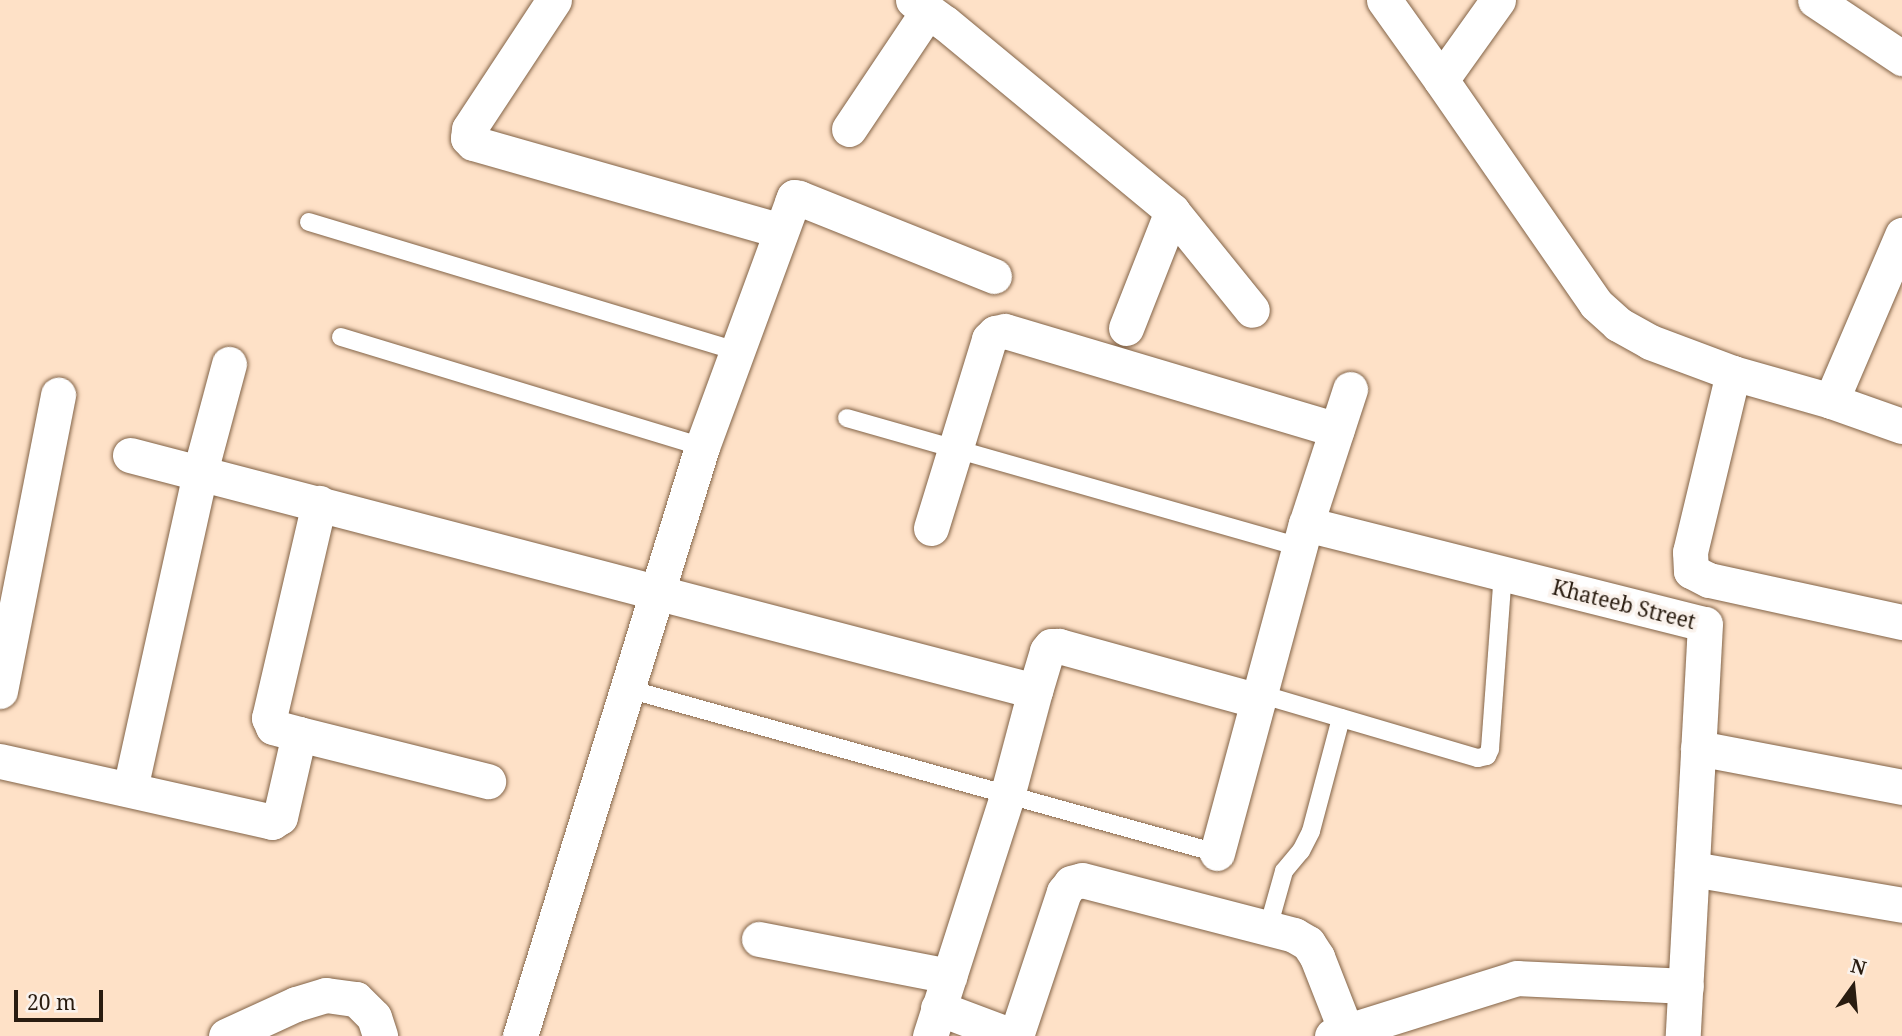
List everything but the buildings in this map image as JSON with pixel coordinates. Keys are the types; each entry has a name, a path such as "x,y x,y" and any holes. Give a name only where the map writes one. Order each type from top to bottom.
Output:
{"street":[{"path":"554,0 469,129 468,138 473,143 780,231"},
{"path":"1384,0 1596,304 1618,324 1650,342 1733,373 1831,401 1902,426"},
{"path":"1441,80 1498,0"},
{"path":"1815,0 1902,58"},
{"path":"849,129 936,8 1172,211 1252,310"},
{"path":"520,1036 702,447 794,197 994,275"},
{"path":"1126,328 1172,211"},
{"path":"1831,401 1902,235"},
{"path":"931,528 989,340 995,333 1005,331 1337,430"},
{"path":"130,789 200,472 229,364"},
{"path":"1733,373 1690,552 1691,571 1709,580 1902,622"},
{"path":"1217,853 1303,535 1350,389"},
{"path":"0,691 58,395"},
{"path":"130,455 1035,691"},
{"path":"319,503 269,718 273,727 488,781"},
{"name":"Khateeb Street","path":"1303,535 1503,573 1705,624 1683,1036"},
{"path":"1705,624 1709,580"},
{"path":"1259,698 1051,646 1035,691 1007,796 934,1022 1014,1036 1064,892 1071,883 1082,880 1294,934 1308,943 1317,957 1339,1033 1517,978 1686,986"},
{"path":"0,761 272,822 279,817 299,734"},
{"path":"1698,748 1902,787"},
{"path":"1692,869 1902,905"},
{"path":"759,939 949,976"},
{"path":"226,1036 296,1004 326,995 356,999 374,1017 380,1036"}],"lane":[{"path":"309,222 737,351"},
{"path":"341,337 702,447"},
{"path":"847,418 956,449 1303,535"},
{"path":"1259,698 1341,718 1478,758 1487,756 1490,749 1503,573"},
{"path":"628,690 1217,853"},
{"path":"1268,928 1283,871 1301,851 1311,831 1341,718"}]}
